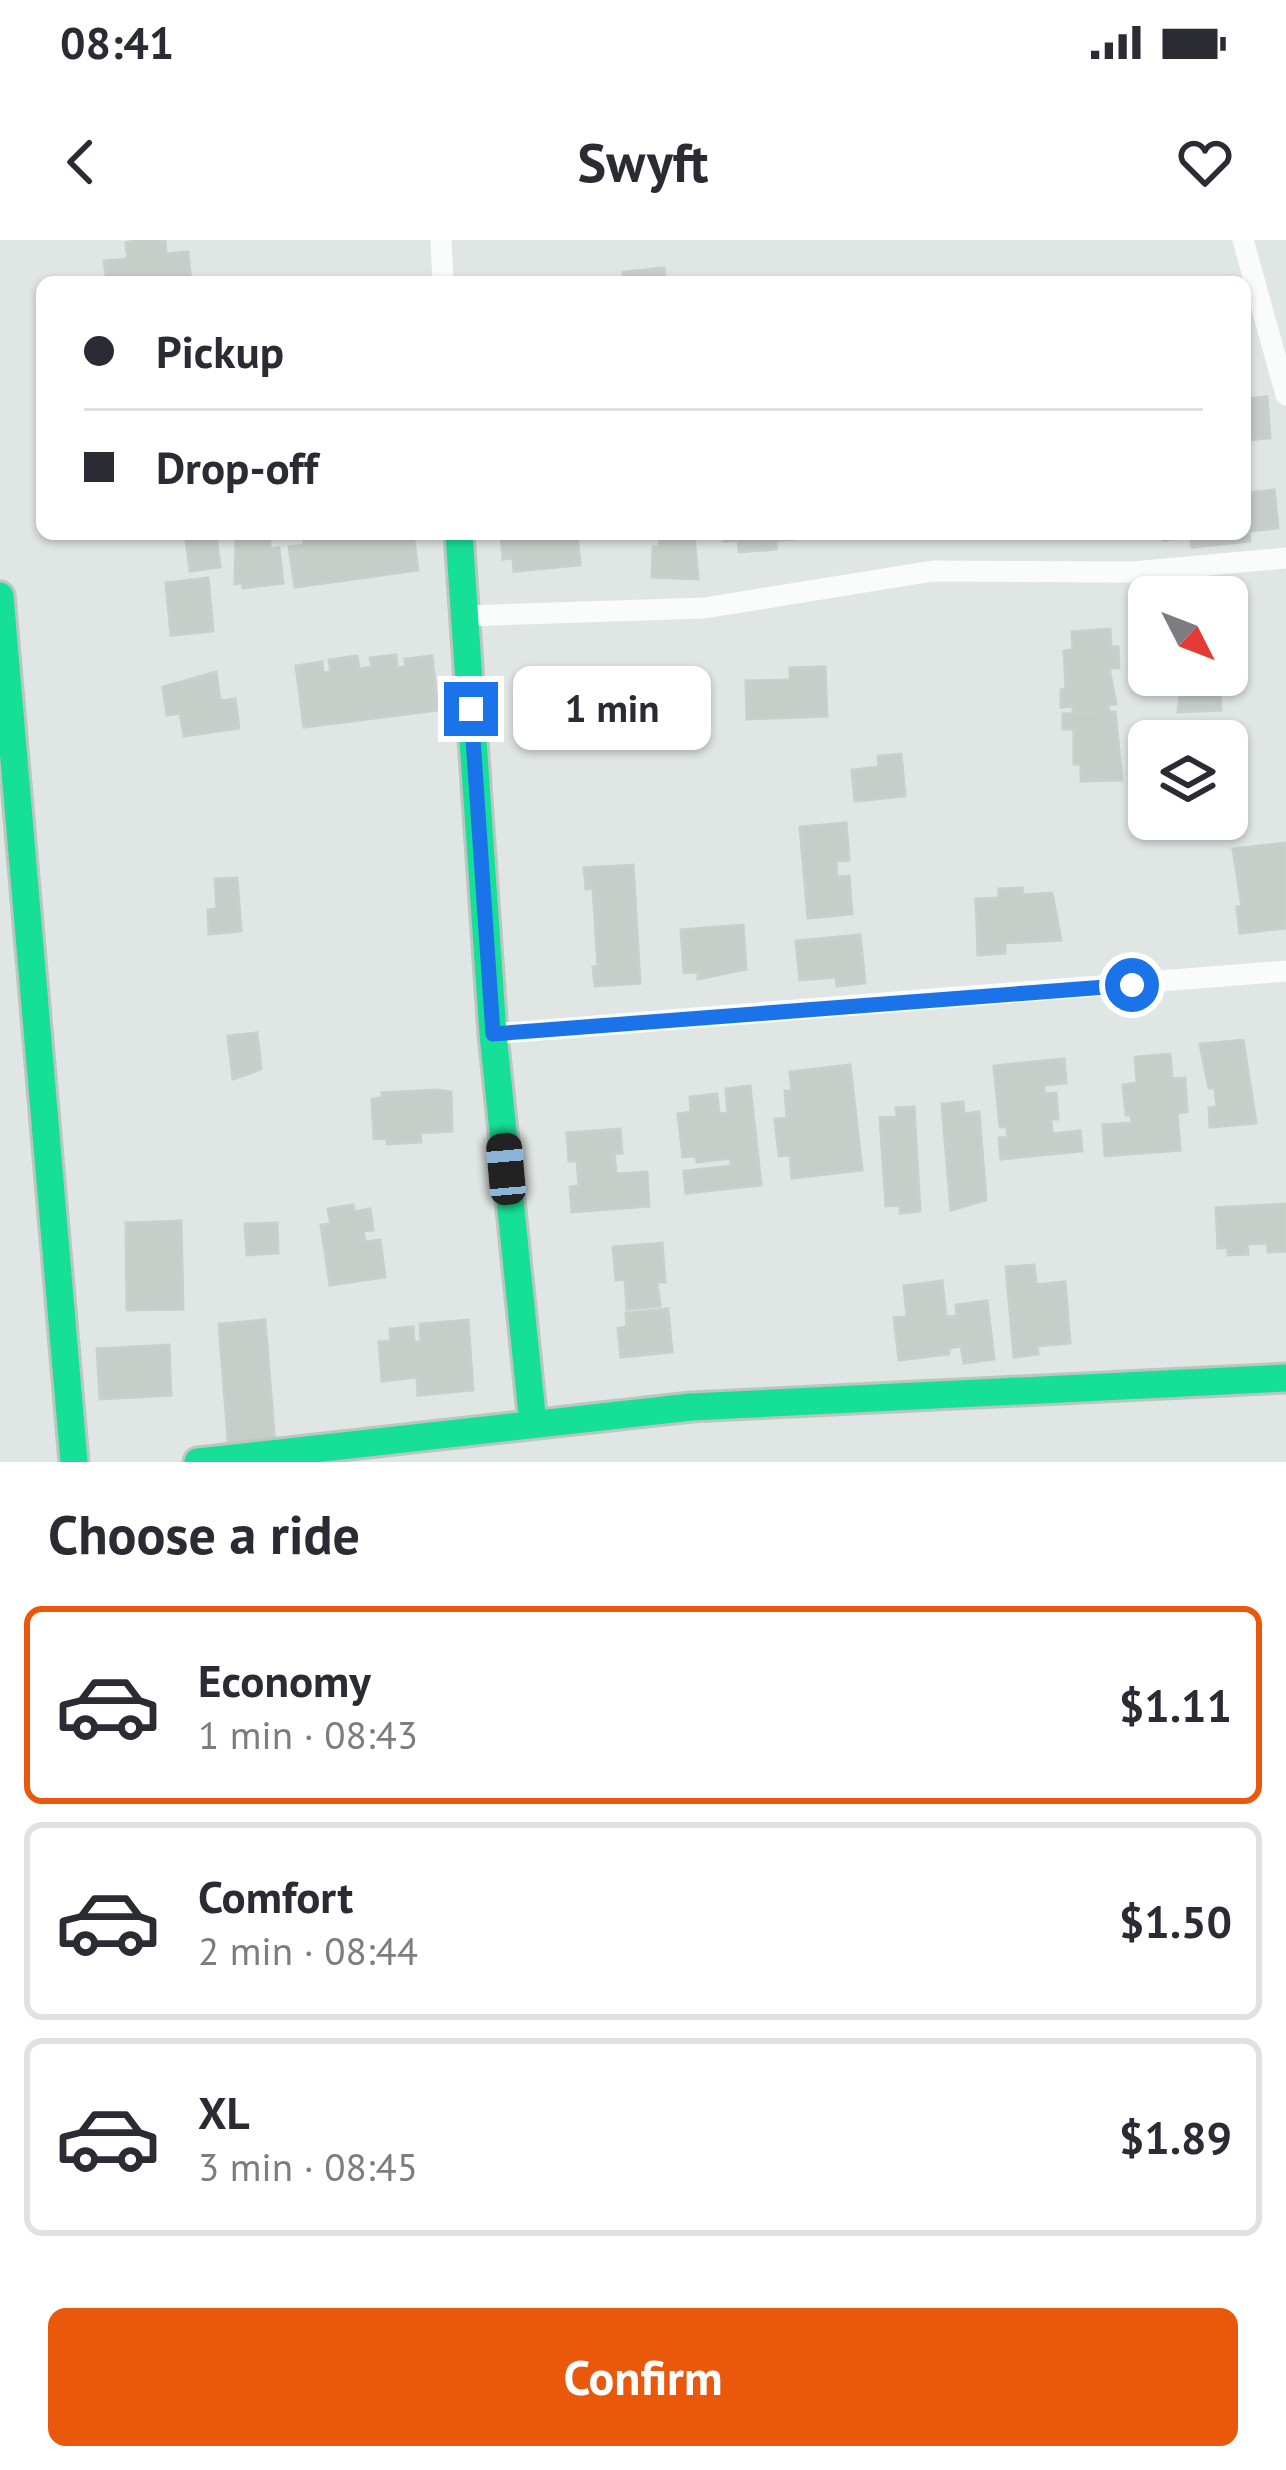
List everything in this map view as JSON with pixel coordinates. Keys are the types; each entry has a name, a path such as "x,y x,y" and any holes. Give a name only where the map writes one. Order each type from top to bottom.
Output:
{"street":[{"path":"441,240 442,276"},
{"path":"1243,240 1286,395"},
{"path":"459,540 493,1034 533,1424"},
{"path":"464,616 704,608 933,571 1133,572 1286,558"},
{"path":"0,596 74,1462"},
{"path":"493,1034 1286,971"},
{"path":"198,1462 691,1407 1286,1378"}],"building":[{"path":"165,240 166,254 188,252 190,276 106,276 104,261 128,259 126,243"},
{"path":"664,268 665,276 623,276 623,272"},
{"path":"1267,397 1270,438 1251,440 1251,398"},
{"path":"1274,490 1278,528 1251,531 1251,493"},
{"path":"186,540 217,540 220,567 190,571"},
{"path":"236,540 269,540 270,549 279,548 283,583 243,588 242,582 235,584"},
{"path":"304,540 414,540 418,570 295,587 289,547 304,545"},
{"path":"501,540 578,540 580,565 514,571 513,558 503,559"},
{"path":"660,540 695,540 698,579 652,577 653,547 659,547"},
{"path":"738,540 776,540 776,549 739,552"},
{"path":"1191,540 1250,540 1250,541 1192,547"},
{"path":"208,578 213,631 171,635 166,583"},
{"path":"1110,629 1111,647 1118,647 1119,668 1109,668 1116,704 1108,705 1109,711 1073,713 1073,706 1061,707 1061,690 1066,689 1064,651 1073,650 1072,632"},
{"path":"396,655 397,668 406,667 405,659 432,656 438,710 304,727 296,666 322,662 323,673 331,672 329,660 357,656 359,669 372,667 370,658"},
{"path":"825,667 827,716 747,719 746,681 790,680 790,668"},
{"path":"216,672 220,701 235,699 239,728 184,736 180,713 167,715 163,687"},
{"path":"1180,696 1220,696 1221,710 1178,712"},
{"path":"1115,712 1122,780 1081,781 1081,764 1074,764 1074,729 1063,729 1063,714"},
{"path":"901,754 905,796 855,801 852,770 879,767 878,756"},
{"path":"846,823 849,860 836,861 837,877 849,876 852,914 808,918 800,827"},
{"path":"1286,843 1286,928 1240,933 1237,907 1242,907 1233,849"},
{"path":"633,865 640,983 595,986 593,888 586,889 584,868"},
{"path":"237,878 241,931 209,934 208,910 217,909 215,879"},
{"path":"1022,888 1023,895 1052,893 1061,940 1005,943 1005,953 978,955 976,899 999,898 999,889"},
{"path":"743,925 746,969 698,979 698,972 684,973 681,930"},
{"path":"860,935 865,983 837,986 836,977 800,980 796,941"},
{"path":"257,1033 261,1069 233,1079 228,1036"},
{"path":"1243,1040 1256,1123 1210,1127 1209,1108 1217,1107 1215,1088 1209,1088 1200,1044"},
{"path":"1170,1054 1172,1079 1185,1078 1187,1112 1177,1113 1180,1150 1105,1156 1103,1125 1132,1123 1131,1115 1126,1115 1123,1085 1137,1083 1135,1057"},
{"path":"1064,1059 1066,1083 1044,1085 1044,1094 1056,1093 1058,1119 1051,1119 1052,1134 1080,1131 1082,1151 1001,1159 999,1138 1008,1137 1007,1127 1000,1127 994,1066"},
{"path":"850,1065 862,1170 792,1178 790,1155 779,1156 775,1119 787,1118 785,1091 792,1091 790,1072"},
{"path":"750,1086 761,1185 686,1193 684,1171 731,1166 731,1158 697,1162 696,1156 683,1157 678,1114 691,1112 690,1097 717,1094 719,1114 728,1113 726,1089"},
{"path":"451,1092 452,1131 420,1133 421,1142 387,1144 387,1138 374,1139 372,1099 382,1098 382,1093"},
{"path":"963,1102 964,1114 979,1112 986,1200 951,1210 942,1104"},
{"path":"914,1107 920,1211 900,1213 900,1205 886,1206 880,1118 897,1117 896,1108"},
{"path":"620,1129 622,1153 614,1153 616,1174 647,1172 649,1206 572,1212 570,1187 579,1186 577,1161 569,1161 567,1133"},
{"path":"1286,1204 1286,1251 1268,1252 1267,1243 1247,1244 1248,1254 1228,1255 1228,1247 1218,1248 1216,1208"},
{"path":"353,1205 354,1212 370,1209 373,1230 363,1231 365,1242 380,1240 385,1277 330,1285 321,1225 331,1224 328,1209"},
{"path":"181,1221 183,1309 127,1310 126,1223"},
{"path":"277,1223 278,1253 247,1255 245,1224"},
{"path":"662,1243 665,1282 657,1282 660,1306 627,1309 625,1279 616,1280 613,1247"},
{"path":"1034,1265 1036,1285 1065,1282 1070,1343 1037,1346 1038,1354 1014,1357 1006,1267"},
{"path":"942,1281 946,1317 957,1316 956,1305 987,1301 994,1359 964,1363 961,1346 949,1348 949,1354 899,1360 894,1318 907,1317 904,1286"},
{"path":"668,1309 672,1352 621,1357 618,1328 627,1327 626,1313"},
{"path":"265,1320 275,1447 229,1451 219,1324"},
{"path":"468,1320 473,1390 418,1395 417,1377 382,1381 379,1342 391,1341 390,1329 413,1327 414,1342 421,1342 420,1324"},
{"path":"169,1345 171,1395 100,1399 97,1349"}],"traffic: fast":[{"path":"459,540 493,1034 533,1424"},
{"path":"0,596 74,1462"},
{"path":"198,1462 691,1407 1286,1378"}],"route":[{"path":"471,709 493,1034 1132,985"}]}
